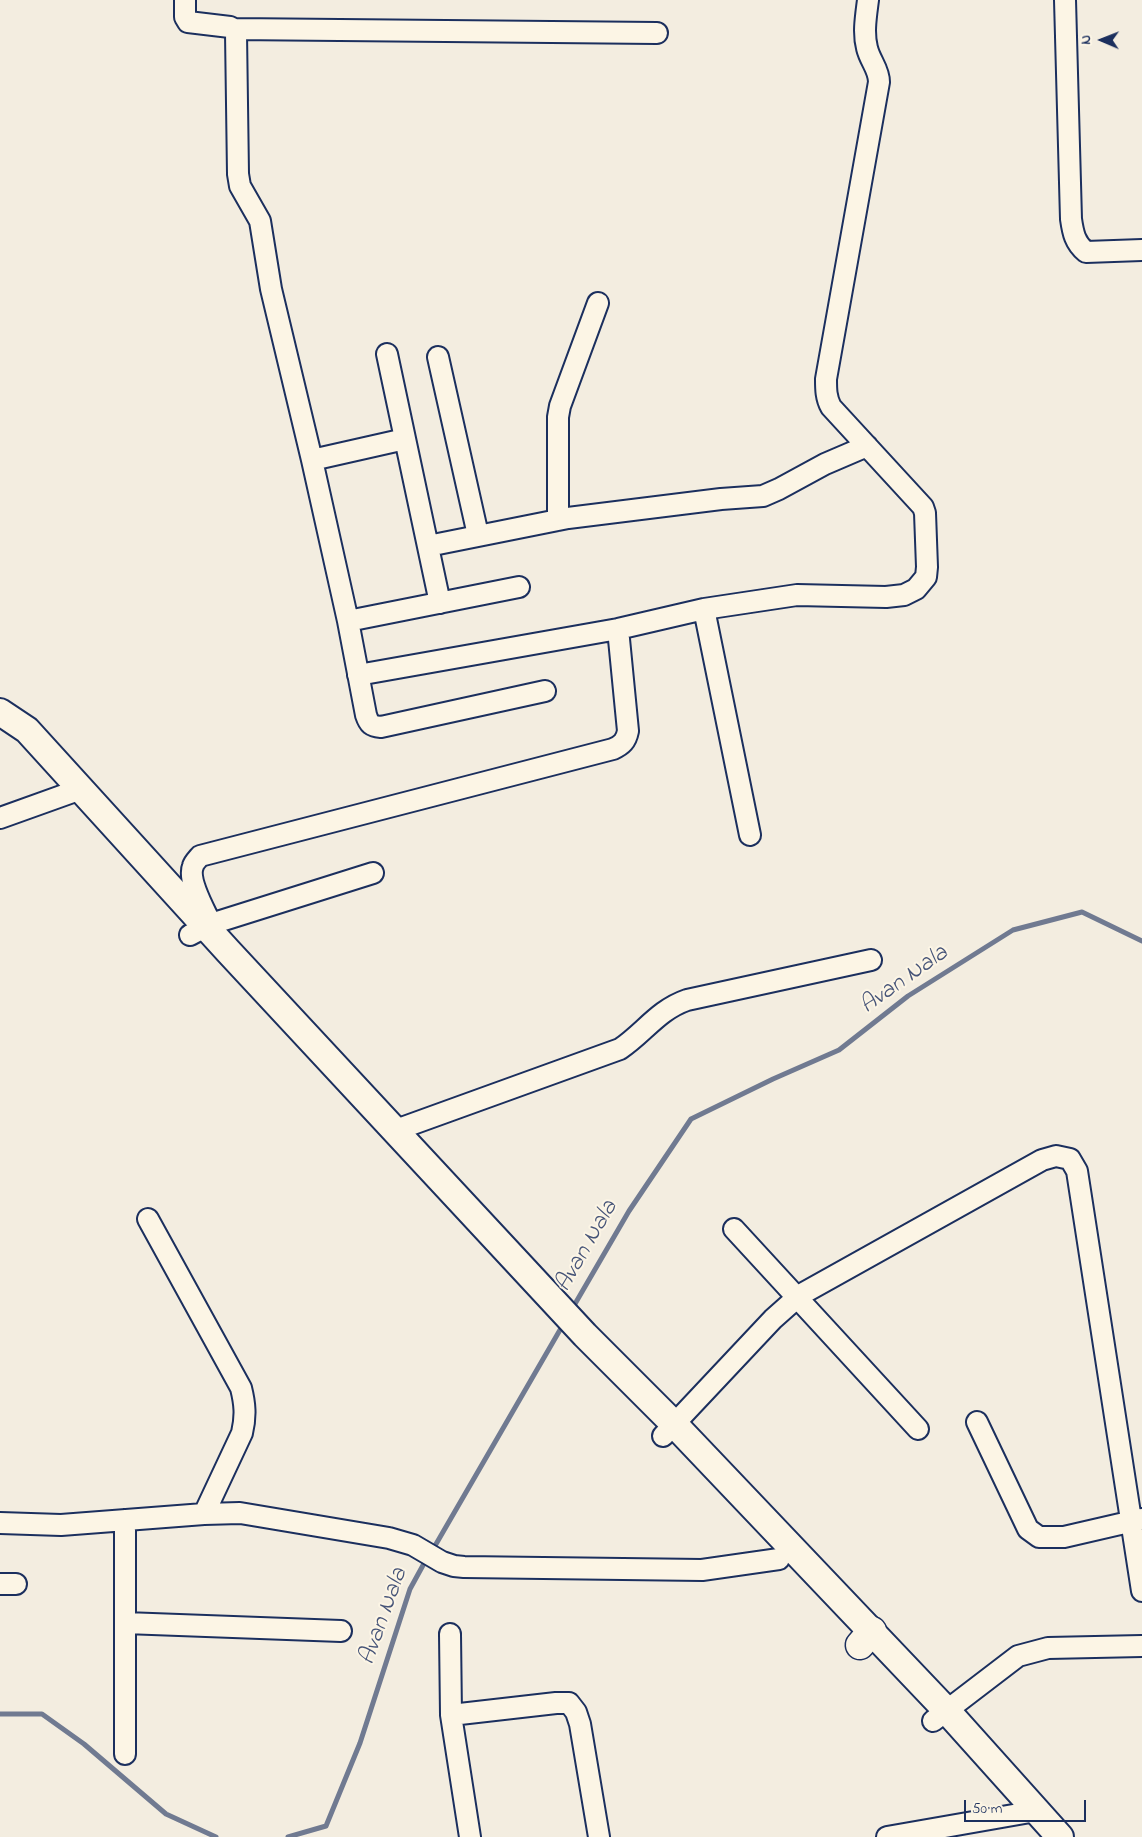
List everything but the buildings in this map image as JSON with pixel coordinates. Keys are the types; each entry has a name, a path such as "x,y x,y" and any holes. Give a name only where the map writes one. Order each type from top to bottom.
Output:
{"main road":[{"path":"1,713 18,744 73,792 396,1130 525,1278"},
{"path":"203,929 581,1338 940,1716 1027,1813 1060,1837"},
{"path":"668,1430 779,1559 866,1638"},
{"path":"1027,1813 1038,1837"}],"street":[{"path":"185,0 185,17 188,22 226,26 234,29 657,33"},
{"path":"358,675 618,629 704,609 797,595 886,597 904,595 916,589 926,577 925,513 923,507 831,407 827,400 826,391 826,379 878,82 877,69 868,52 865,40 868,0"},
{"path":"1065,0 1073,233 1079,246 1086,252 1142,250"},
{"path":"234,29 236,33 238,174 240,186 260,221 271,289 312,460 369,724 373,727 381,727 545,691"},
{"path":"558,520 558,418 560,406 598,302"},
{"path":"387,354 440,603"},
{"path":"438,356 478,535"},
{"path":"312,460 405,439"},
{"path":"428,546 558,520 711,500 763,496 825,464 867,446"},
{"path":"348,621 519,588"},
{"path":"704,609 750,835"},
{"path":"373,873 203,929 192,872 193,864 200,856 613,749 621,745 627,739 628,731 618,629"},
{"path":"0,818 73,792"},
{"path":"396,1130 620,1049 632,1041 664,1010 687,1000 871,960"},
{"path":"668,1430 773,1319 796,1298 819,1283 1042,1160 1056,1156 1070,1159 1077,1171 1137,1520 1142,1591"},
{"path":"148,1219 241,1388 245,1405 245,1420 242,1433 204,1514"},
{"path":"734,1229 918,1429"},
{"path":"977,1422 1028,1528 1039,1537 1064,1537 1137,1520"},
{"path":"0,1523 61,1525 204,1514 240,1514 388,1538 413,1545 442,1562 464,1567 702,1570 779,1559"},
{"path":"125,1520 125,1754"},
{"path":"125,1623 341,1631"},
{"path":"450,1634 451,1715 470,1837"},
{"path":"940,1716 1018,1656 1048,1648 1142,1646"},
{"path":"451,1715 569,1703 576,1712 580,1724 599,1837"},
{"path":"888,1837 1027,1813"}],"waterway":[{"name":"Avan Nala","path":"572,1309 629,1211 691,1119 773,1079 839,1050 908,996 1013,930 1082,912 1142,941"},
{"name":"Avan Nala","path":"432,1551 564,1323"},
{"name":"Avan Nala","path":"288,1837 326,1826 360,1743 410,1589 427,1558"},
{"name":"Avan Nala","path":"0,1714 42,1714 84,1744 166,1814 216,1837"}]}
